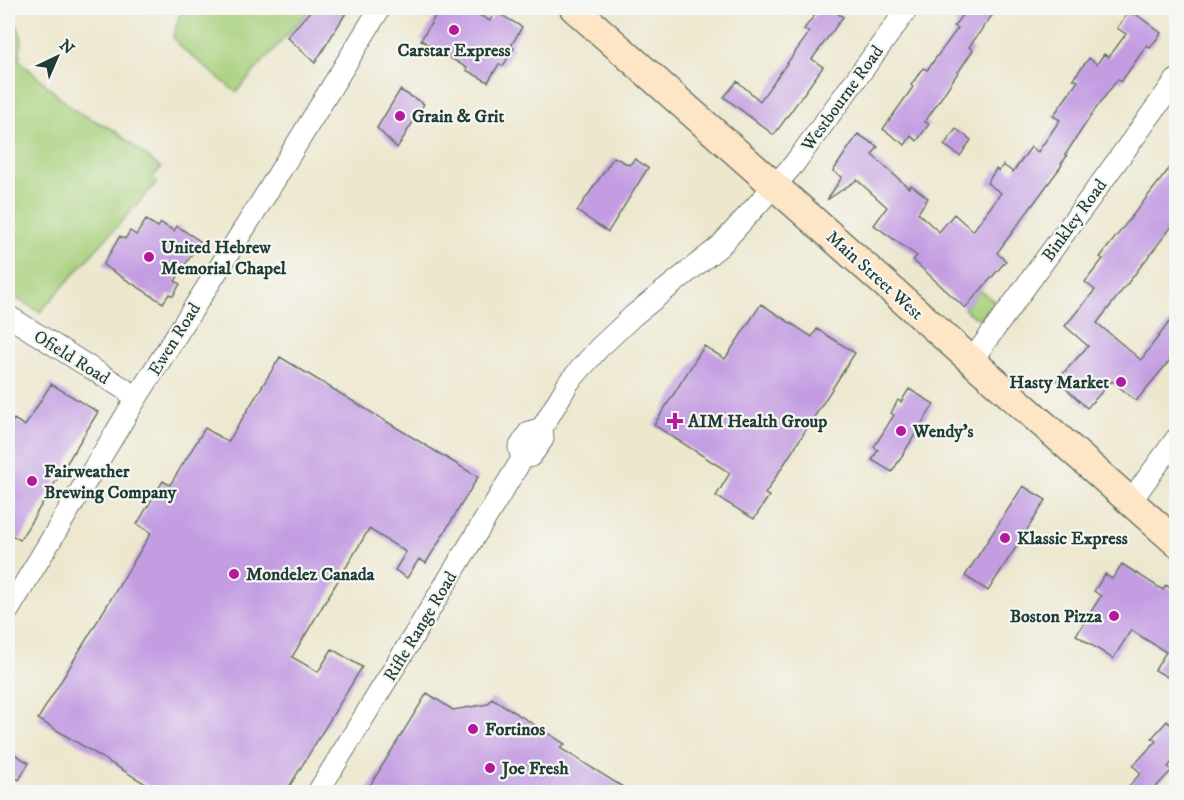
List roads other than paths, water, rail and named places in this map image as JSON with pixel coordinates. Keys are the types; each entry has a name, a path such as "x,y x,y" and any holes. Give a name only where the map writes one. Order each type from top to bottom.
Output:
{"main road":[{"name":"Main Street West","path":"574,8 1176,542"}],"street":[{"name":"Ewen Road","path":"8,611 137,397 380,8"},
{"name":"Westbourne Road","path":"775,186 794,164 908,8"},
{"name":"Binkley Road","path":"972,360 1176,80"},
{"name":"Rifle Range Road","path":"318,792 522,459 531,456 543,439 542,428 569,382 599,348 634,315 720,246 775,186"},
{"name":"Ofield Road","path":"8,316 137,397"},
{"path":"1131,501 1176,439"}],"place":[{"name":"Carstar Express","path":"454,30"},
{"name":"Grain & Grit","path":"400,116"},
{"name":"United Hebrew Memorial Chapel","path":"149,257"},
{"name":"Hasty Market","path":"1121,382"},
{"name":"AIM Health Group","path":"675,421"},
{"name":"Wendy's","path":"901,431"},
{"name":"Fairweather Brewing Company","path":"32,481"},
{"name":"Klassic Express","path":"1005,538"},
{"name":"Mondelez Canada","path":"234,574"},
{"name":"Boston Pizza","path":"1114,616"},
{"name":"Fortinos","path":"473,729"},
{"name":"Joe Fresh","path":"490,768"}]}
